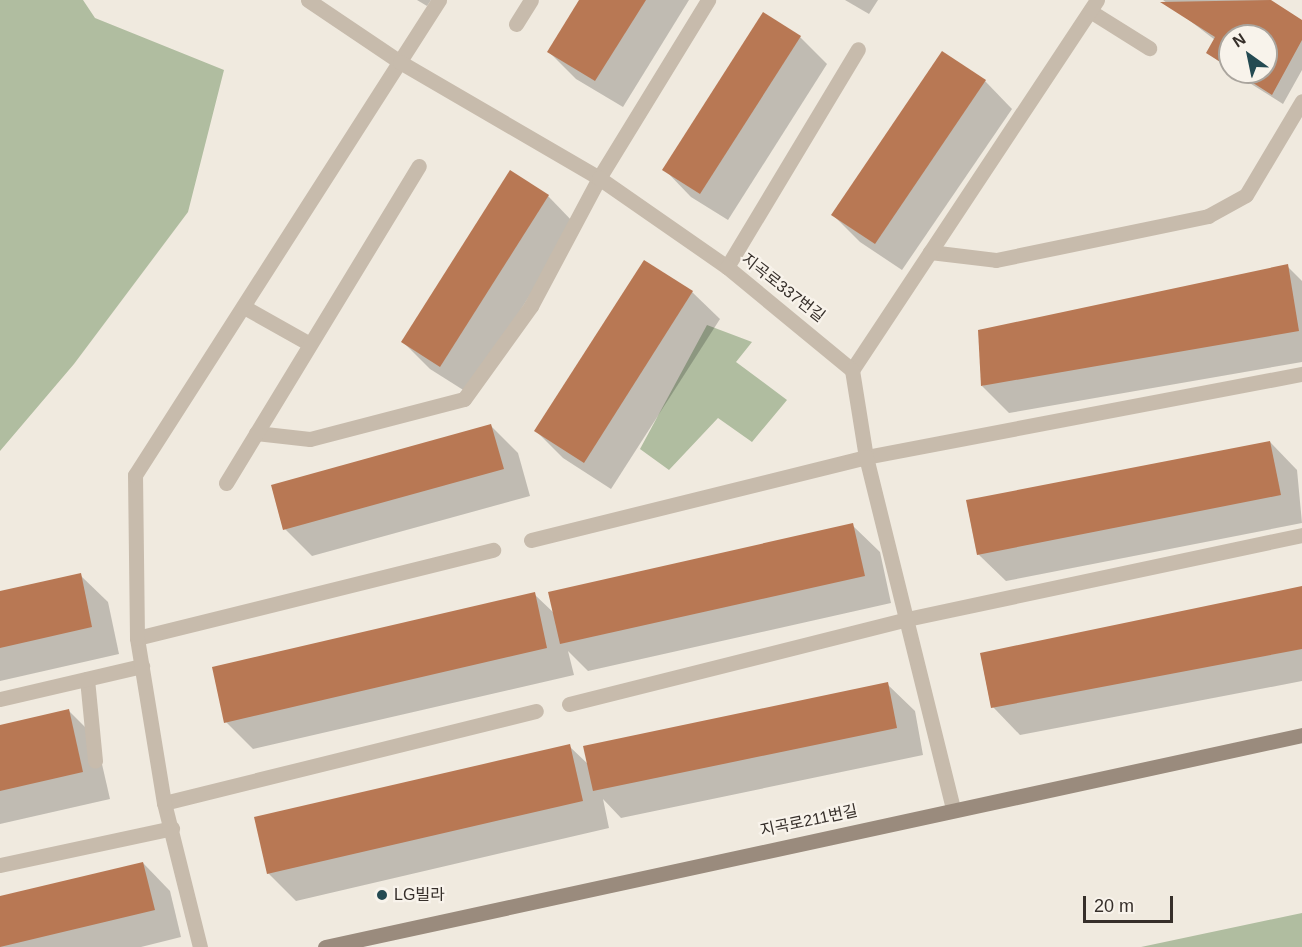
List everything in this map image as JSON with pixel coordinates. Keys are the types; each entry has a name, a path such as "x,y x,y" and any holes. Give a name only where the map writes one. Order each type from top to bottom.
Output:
{"main road":[{"name":"지곡로211번길","path":"325,947 953,808 1302,735"}],"street":[{"name":"지곡로337번길","path":"308,0 400,62 599,178 727,267 852,370"},
{"path":"200,947 165,803 137,638 135,475 439,0"},
{"path":"516,24 531,0"},
{"path":"256,433 310,439 464,399 531,306 599,178 708,0"},
{"path":"953,808 866,457 852,370 1094,6 1149,48"},
{"path":"727,267 858,49"},
{"path":"930,252 996,260 1208,216 1245,195 1302,101"},
{"path":"226,483 308,343 419,166"},
{"path":"244,307 308,343"},
{"path":"531,540 866,457 1302,374"},
{"path":"570,704 908,619 1302,535"},
{"path":"137,638 493,550"},
{"path":"0,699 142,666"},
{"path":"87,679 94,760"},
{"path":"165,803 536,711"},
{"path":"0,865 172,828"}],"green space":[{"path":"0,0 83,0 95,18 224,70 188,212 74,364 0,451"},
{"path":"707,325 752,342 736,362 787,400 752,442 718,418 669,470 640,449"},
{"path":"1302,913 1302,947 1141,947"}],"building":[{"path":"579,0 646,0 595,81 547,52"},
{"path":"1271,0 1302,20 1302,40 1278,84 1278,24 1218,24 1218,60 1206,53 1215,37 1160,2"},
{"path":"763,12 801,36 700,194 662,170"},
{"path":"942,51 986,80 875,244 831,215"},
{"path":"1255,84 1278,84 1272,95"},
{"path":"510,170 549,195 440,367 401,342"},
{"path":"644,260 693,291 584,463 534,431"},
{"path":"1288,264 1299,331 981,386 978,330"},
{"path":"491,424 504,469 283,530 271,485"},
{"path":"1270,441 1281,495 977,555 966,500"},
{"path":"853,523 865,576 560,644 548,592"},
{"path":"81,573 92,627 0,648 0,591"},
{"path":"1302,586 1302,649 991,708 980,653"},
{"path":"535,592 547,648 224,723 212,667"},
{"path":"888,682 897,728 593,791 583,746"},
{"path":"69,709 83,772 0,791 0,725"},
{"path":"570,744 583,801 267,874 254,817"},
{"path":"143,862 155,910 0,947 0,896"}],"place":[{"name":"LG빌라","path":"382,895"}]}
